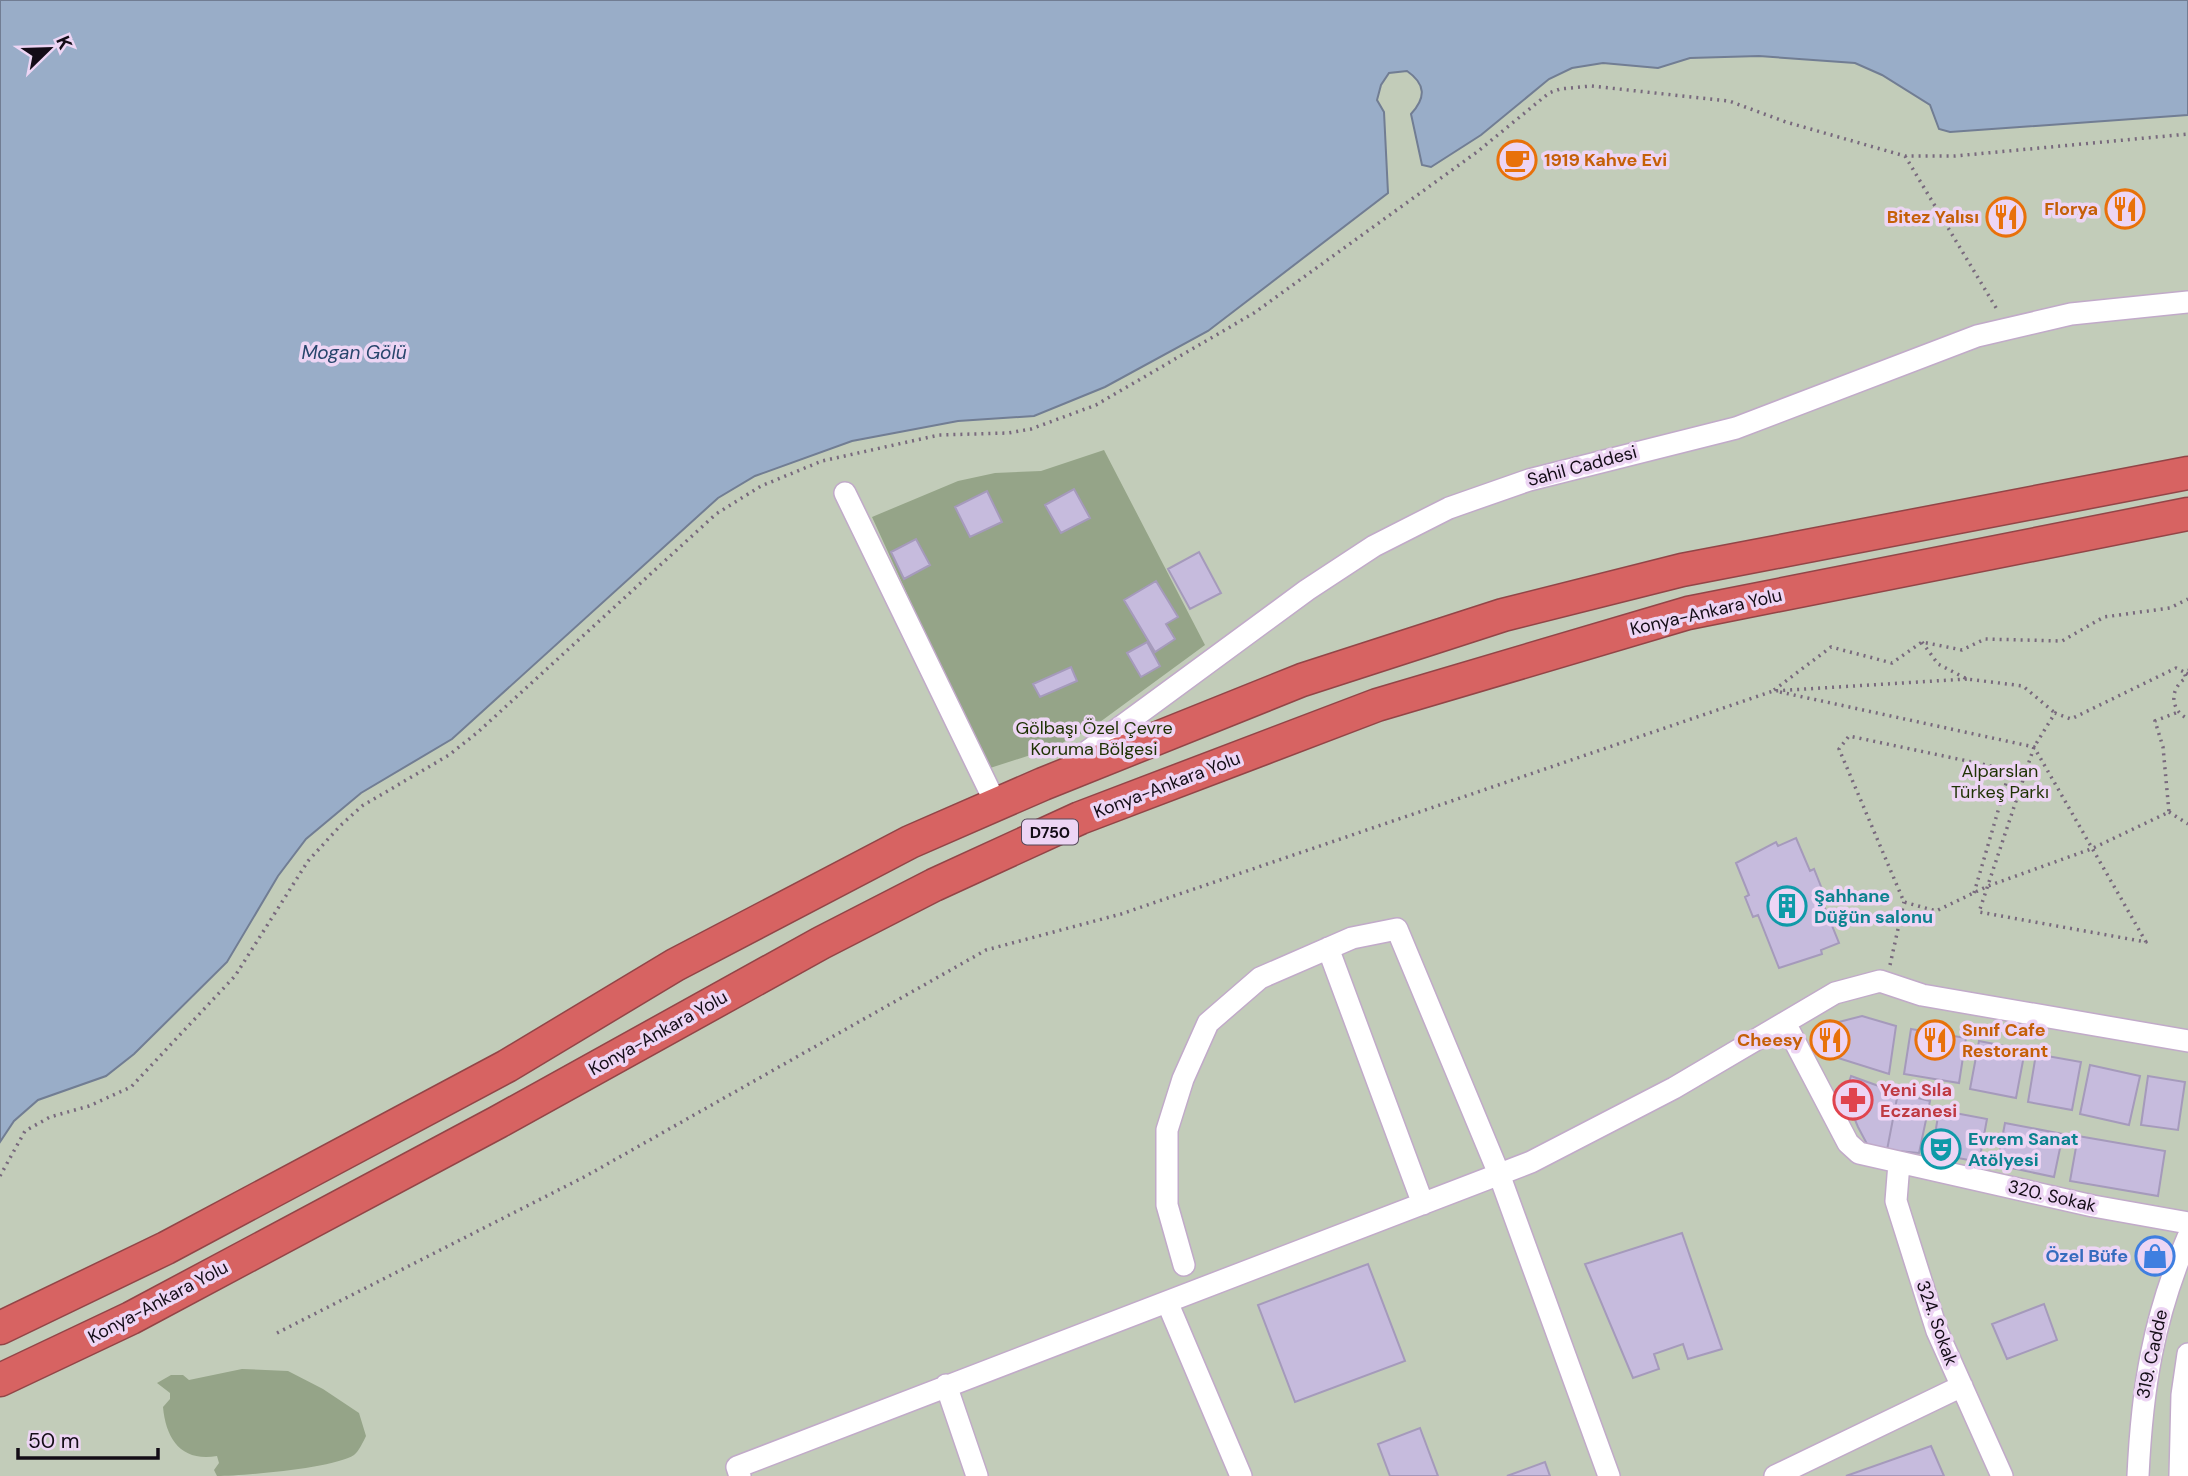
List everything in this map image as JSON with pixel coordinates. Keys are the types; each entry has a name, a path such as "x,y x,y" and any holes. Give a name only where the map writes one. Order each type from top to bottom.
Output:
{"highway":[{"name":"D750","path":"0,1328 166,1248 507,1066 675,965 830,882 996,804 1302,680 1503,615 1682,570 2188,473"},
{"name":"Konya-Ankara Yolu","path":"0,1380 131,1318 821,943 934,886 1093,813 1377,705 1674,617 2184,516"}],"street":[{"name":"Sahil Caddesi","path":"1044,784 1318,582 1374,545 1449,508 1529,480 1736,428 1941,348 2008,328 2070,314 2188,302"},
{"path":"845,493 996,804"},
{"path":"1184,1265 1167,1205 1167,1130 1183,1079 1208,1023 1260,978 1352,938 1397,929 1499,1174 1609,1476"},
{"path":"1328,948 1423,1204"},
{"path":"740,1476 737,1467 946,1385 1168,1304 1531,1162 1674,1088 1835,993 1880,981 1922,995 2188,1041"},
{"name":"320. Sokak","path":"1785,1023 1848,1143 1859,1153 2092,1206 2188,1223"},
{"name":"324. Sokak","path":"1899,1163 1896,1201 1937,1331 2002,1476"},
{"name":"319. Cadde","path":"2138,1476 2141,1406 2151,1348 2173,1271 2188,1237"},
{"path":"1168,1304 1241,1476"},
{"name":"319. Cadde","path":"2180,1476 2182,1395 2188,1354"},
{"path":"946,1385 977,1476"},
{"path":"1775,1476 1962,1386"}],"path":[{"path":"0,1176 25,1131 50,1117 89,1106 131,1087 235,976 308,861 348,819 394,784 449,755 478,732 608,614 689,535 738,499 822,461 939,435 1008,433 1031,429 1096,405 1254,313 1477,152 1538,102 1560,89 1591,86 1729,101 1786,122 1905,156 1955,156 2188,134"},
{"path":"1905,156 2008,328"},
{"path":"1773,691 1831,646 1892,663 1922,642 1962,650 1985,639 2062,641 2104,617 2170,608 2188,599"},
{"path":"1922,642 1938,664 1967,679"},
{"path":"276,1333 586,1176 986,950 1121,914 1773,691 1967,679 2023,685 2055,713 2071,719 2176,668 2187,672 2186,678 2174,693 2178,712 2188,719"},
{"path":"1773,691 2034,747 2146,942 1979,912 2034,747 2055,713"},
{"path":"2169,813 2163,747 2155,721 2178,712"},
{"path":"1885,983 1904,902 1839,749 1849,736 2010,770 1974,893"},
{"path":"2169,813 2188,824"},
{"path":"1904,902 1936,911 1988,886 2091,849 2169,813"}],"green space":[{"name":"Gölbaşı Özel Çevre Koruma Bölgesi","path":"0,0 2188,0 2188,1476 0,1476"},
{"path":"1104,450 1205,645 1089,730 1049,749 987,769 872,517 958,481 995,473 1041,471"},
{"path":"242,1369 288,1371 323,1389 359,1413 366,1436 358,1451 344,1460 328,1464 267,1473 217,1476 214,1470 219,1463 217,1456 194,1456 185,1452 172,1439 163,1407 170,1399 170,1393 157,1383 171,1375 183,1375 189,1380"}],"water":[{"name":"Mogan Gölü","path":"0,0 2188,0 2188,115 1950,132 1939,129 1930,105 1882,75 1855,63 1759,56 1690,58 1658,68 1603,63 1572,68 1549,79 1481,135 1431,167 1422,165 1411,114 1421,97 1421,86 1407,71 1389,73 1381,85 1377,100 1384,112 1388,193 1208,331 1105,387 1034,416 958,421 852,441 755,476 718,498 452,739 361,793 306,839 278,876 227,962 134,1054 106,1076 38,1100 14,1121 0,1142"}],"building":[{"path":"1074,489 1090,518 1061,533 1045,505"},
{"path":"987,491 1002,522 970,537 955,507"},
{"path":"916,539 930,565 904,579 891,552"},
{"path":"1199,552 1221,593 1190,609 1168,569"},
{"path":"1156,581 1178,617 1166,624 1175,639 1155,652 1124,600"},
{"path":"1147,642 1160,666 1141,677 1127,653"},
{"path":"1071,667 1077,681 1040,697 1033,684"},
{"name":"Şahhane Düğün salonu","path":"1796,838 1810,871 1814,869 1822,889 1818,891 1839,943 1821,950 1822,954 1779,968 1758,915 1753,917 1745,897 1749,895 1736,863 1776,842 1778,846"},
{"path":"1862,1016 1896,1026 1889,1074 1819,1052 1823,1026"},
{"path":"1911,1029 1966,1038 1959,1083 1904,1074"},
{"path":"1979,1041 2025,1050 2016,1098 1970,1089"},
{"path":"2036,1054 2081,1062 2072,1110 2028,1102"},
{"path":"2090,1065 2140,1076 2129,1125 2080,1114"},
{"path":"1851,1076 1898,1093 1887,1150 1867,1144 1858,1127 1845,1096"},
{"path":"2148,1076 2185,1082 2178,1130 2141,1125"},
{"path":"1898,1093 1930,1101 1919,1153 1887,1150"},
{"path":"1939,1110 1987,1119 1979,1162 1932,1153"},
{"path":"2005,1123 2063,1134 2054,1177 1997,1165"},
{"path":"2078,1136 2165,1151 2158,1196 2070,1181"},
{"path":"1682,1233 1722,1349 1688,1359 1683,1344 1654,1354 1659,1369 1633,1378 1585,1264"},
{"path":"1368,1264 1405,1361 1295,1402 1258,1305"},
{"path":"2044,1304 2057,1340 2007,1359 1992,1324"},
{"path":"1420,1428 1438,1476 1390,1476 1378,1444"},
{"path":"1931,1446 1944,1476 1846,1476"},
{"path":"1545,1462 1550,1476 1507,1476"}],"place":[{"name":"1919 Kahve Evi","path":"1517,160"},
{"name":"Florya","path":"2125,209"},
{"name":"Bitez Yalısı","path":"2006,217"},
{"name":"Şahhane Düğün salonu","path":"1787,906"},
{"name":"Cheesy","path":"1830,1040"},
{"name":"Sınıf Cafe Restorant","path":"1935,1040"},
{"name":"Yeni Sıla Eczanesi","path":"1853,1100"},
{"name":"Evrem Sanat Atölyesi","path":"1941,1149"},
{"name":"Özel Büfe","path":"2155,1256"}],"park label":[{"name":"Alparslan Türkeş Parkı","path":"2000,781"}]}
